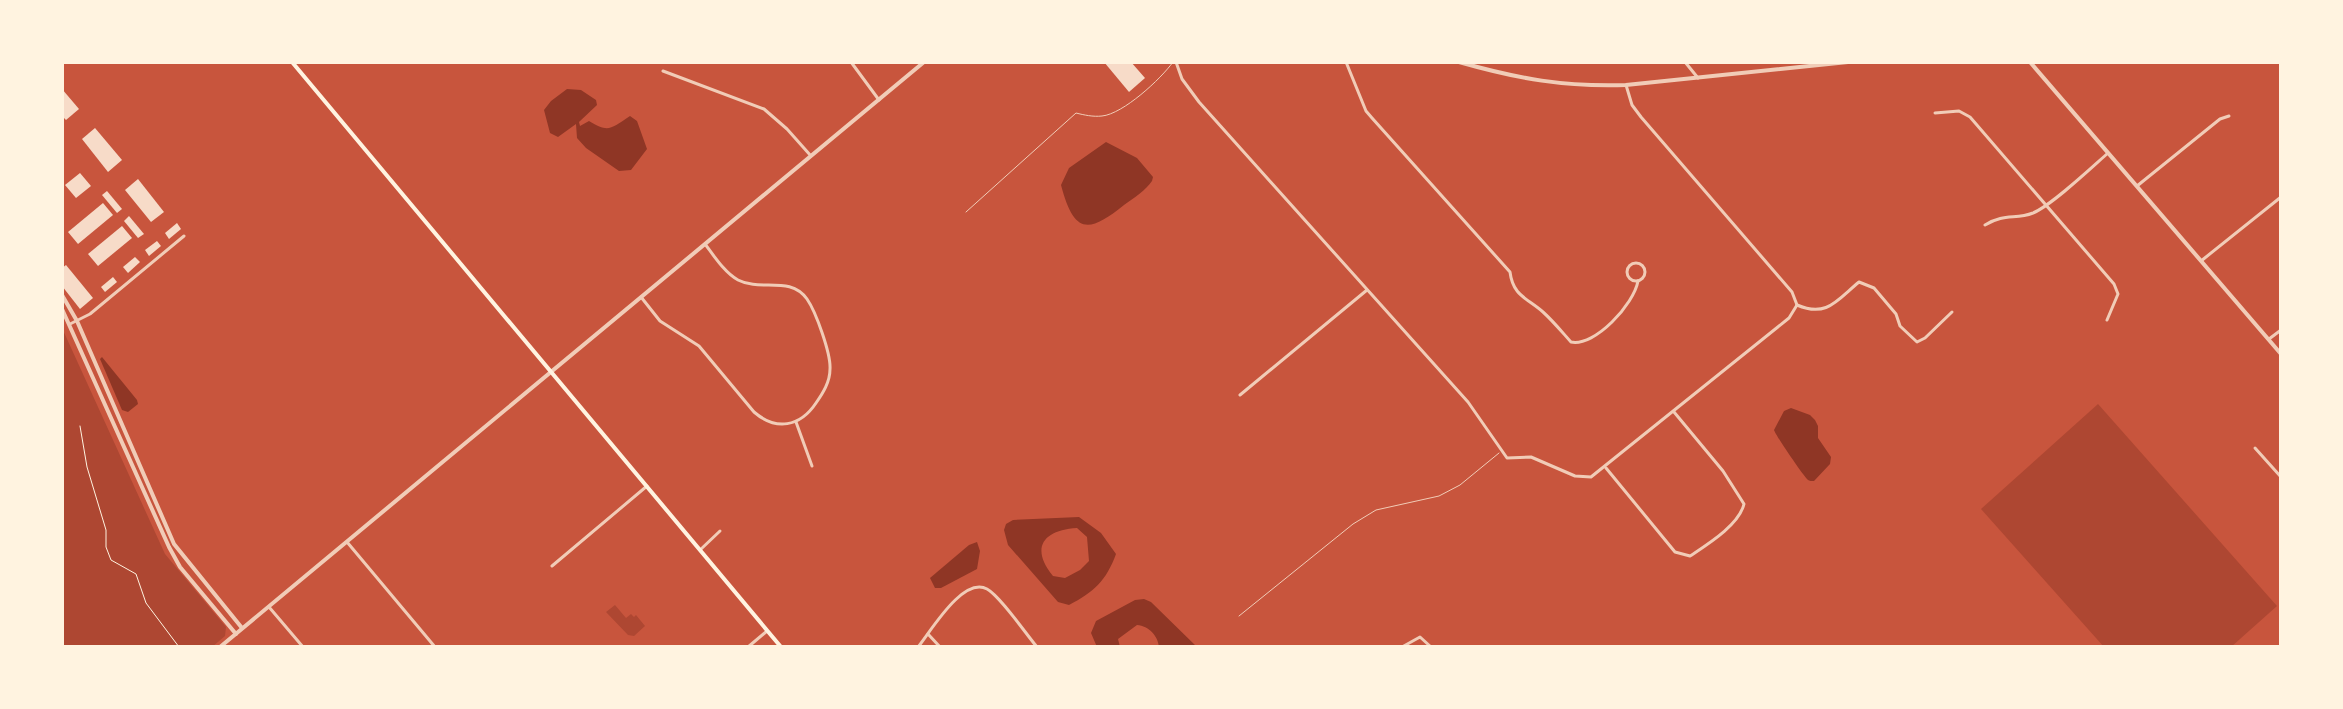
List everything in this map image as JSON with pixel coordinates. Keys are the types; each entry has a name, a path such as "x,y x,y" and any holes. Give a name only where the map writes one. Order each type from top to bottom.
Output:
{"main road":[{"path":"292,62 781,647"}],"street":[{"path":"851,62 879,100"},
{"path":"220,647 924,62"},
{"path":"1175,62 1182,79 1199,102 1468,402 1501,452 1511,460 1531,457 1575,476 1591,477 1789,318 1797,305"},
{"path":"1346,62 1366,111 1510,272 1511,281 1528,304 1545,313 1571,342 1585,341 1613,321 1628,304 1645,270 1634,263 1628,267 1627,274 1631,280 1638,281"},
{"path":"1459,62 1536,82 1578,85 1626,85 1848,62"},
{"path":"1685,62 1698,78"},
{"path":"2030,62 2281,354"},
{"path":"663,71 764,109 811,156"},
{"path":"1626,85 1632,105 1641,117 1792,292 1797,305 1808,310 1825,310 1859,282 1866,284 1874,288 1896,314 1900,326 1917,342 1952,312"},
{"path":"1935,113 1954,111 1966,114 2116,288 2118,296 2107,320"},
{"path":"2137,186 2220,119 2229,116"},
{"path":"1985,225 2005,215 2033,213 2108,153"},
{"path":"2201,261 2281,197"},
{"path":"70,324 90,314 184,236"},
{"path":"641,297 660,321 699,346 765,422 786,425 796,422 812,409 823,394 831,372 830,360 807,299 801,292 783,284 760,286 735,278 705,244"},
{"path":"1240,395 1367,290"},
{"path":"62,295 77,321 181,554 242,628"},
{"path":"62,309 152,512 180,567 236,634"},
{"path":"2269,339 2281,330"},
{"path":"1606,467 1675,552 1690,556 1703,547 1742,511 1744,504 1737,489 1674,412"},
{"path":"796,422 812,466"},
{"path":"2255,448 2281,477"},
{"path":"552,566 647,486"},
{"path":"152,512 159,509"},
{"path":"700,550 720,531"},
{"path":"347,542 435,647"},
{"path":"918,647 963,593 978,587 992,593 1037,647"},
{"path":"269,607 303,647"},
{"path":"748,647 767,631"},
{"path":"928,634 940,647"},
{"path":"1402,647 1420,637 1431,647"}],"lane":[{"path":"966,212 1076,113 1113,114 1175,62"},
{"path":"1239,616 1353,524 1376,510 1439,496 1460,485 1501,452"}],"path":[{"path":"80,426 87,467 106,530 106,547 111,560 136,574 146,603 179,647"}],"shaded area":[{"path":"567,89 581,90 596,100 597,105 579,122 580,126 589,121 610,128 630,116 637,121 647,149 631,170 619,171 586,148 577,138 576,124 558,137 550,133 544,110"},
{"path":"1106,142 1137,158 1153,177 1152,181 1140,194 1101,221 1084,224 1071,213 1061,185 1069,168"},
{"path":"62,328 165,554 226,627 225,636 212,647 62,647"},
{"path":"102,357 137,400 138,404 128,412 122,410 100,359"},
{"path":"2098,404 2277,606 2231,647 2104,647 1981,509"},
{"path":"1791,408 1815,420 1818,438 1831,457 1830,464 1814,481 1806,478 1774,430 1784,411"},
{"path":"1079,517 1101,533 1116,554 1108,572 1092,590 1069,605 1058,602 1008,545 1004,530 1006,524 1013,520","holes":["1077,528 1087,537 1089,561 1065,578 1053,576 1042,557 1048,537 1065,529"]},
{"path":"977,542 980,551 977,569 941,588 935,588 930,578 969,545"},
{"path":"1135,600 1151,602 1197,647 1159,647 1152,632 1137,625 1118,639 1120,647 1097,647 1091,633 1096,621"},
{"path":"615,605 626,618 636,615 645,626 634,636 628,635 606,612"}],"building":[{"path":"1104,62 1131,62 1145,78 1129,92"},
{"path":"62,89 79,109 66,120 62,116"},
{"path":"95,128 122,160 108,172 82,139"},
{"path":"80,173 91,186 76,198 65,185"},
{"path":"138,179 164,212 151,222 125,190"},
{"path":"107,191 122,209 117,213 102,195"},
{"path":"103,203 113,215 78,244 68,232"},
{"path":"129,216 144,234 138,238 124,221"},
{"path":"177,223 181,229 169,239 165,233"},
{"path":"122,226 132,238 98,266 88,254"},
{"path":"157,241 161,246 149,256 145,250"},
{"path":"135,257 140,262 128,273 123,267"},
{"path":"66,265 93,298 80,309 62,286 62,268"},
{"path":"113,277 117,282 105,292 101,287"}]}
